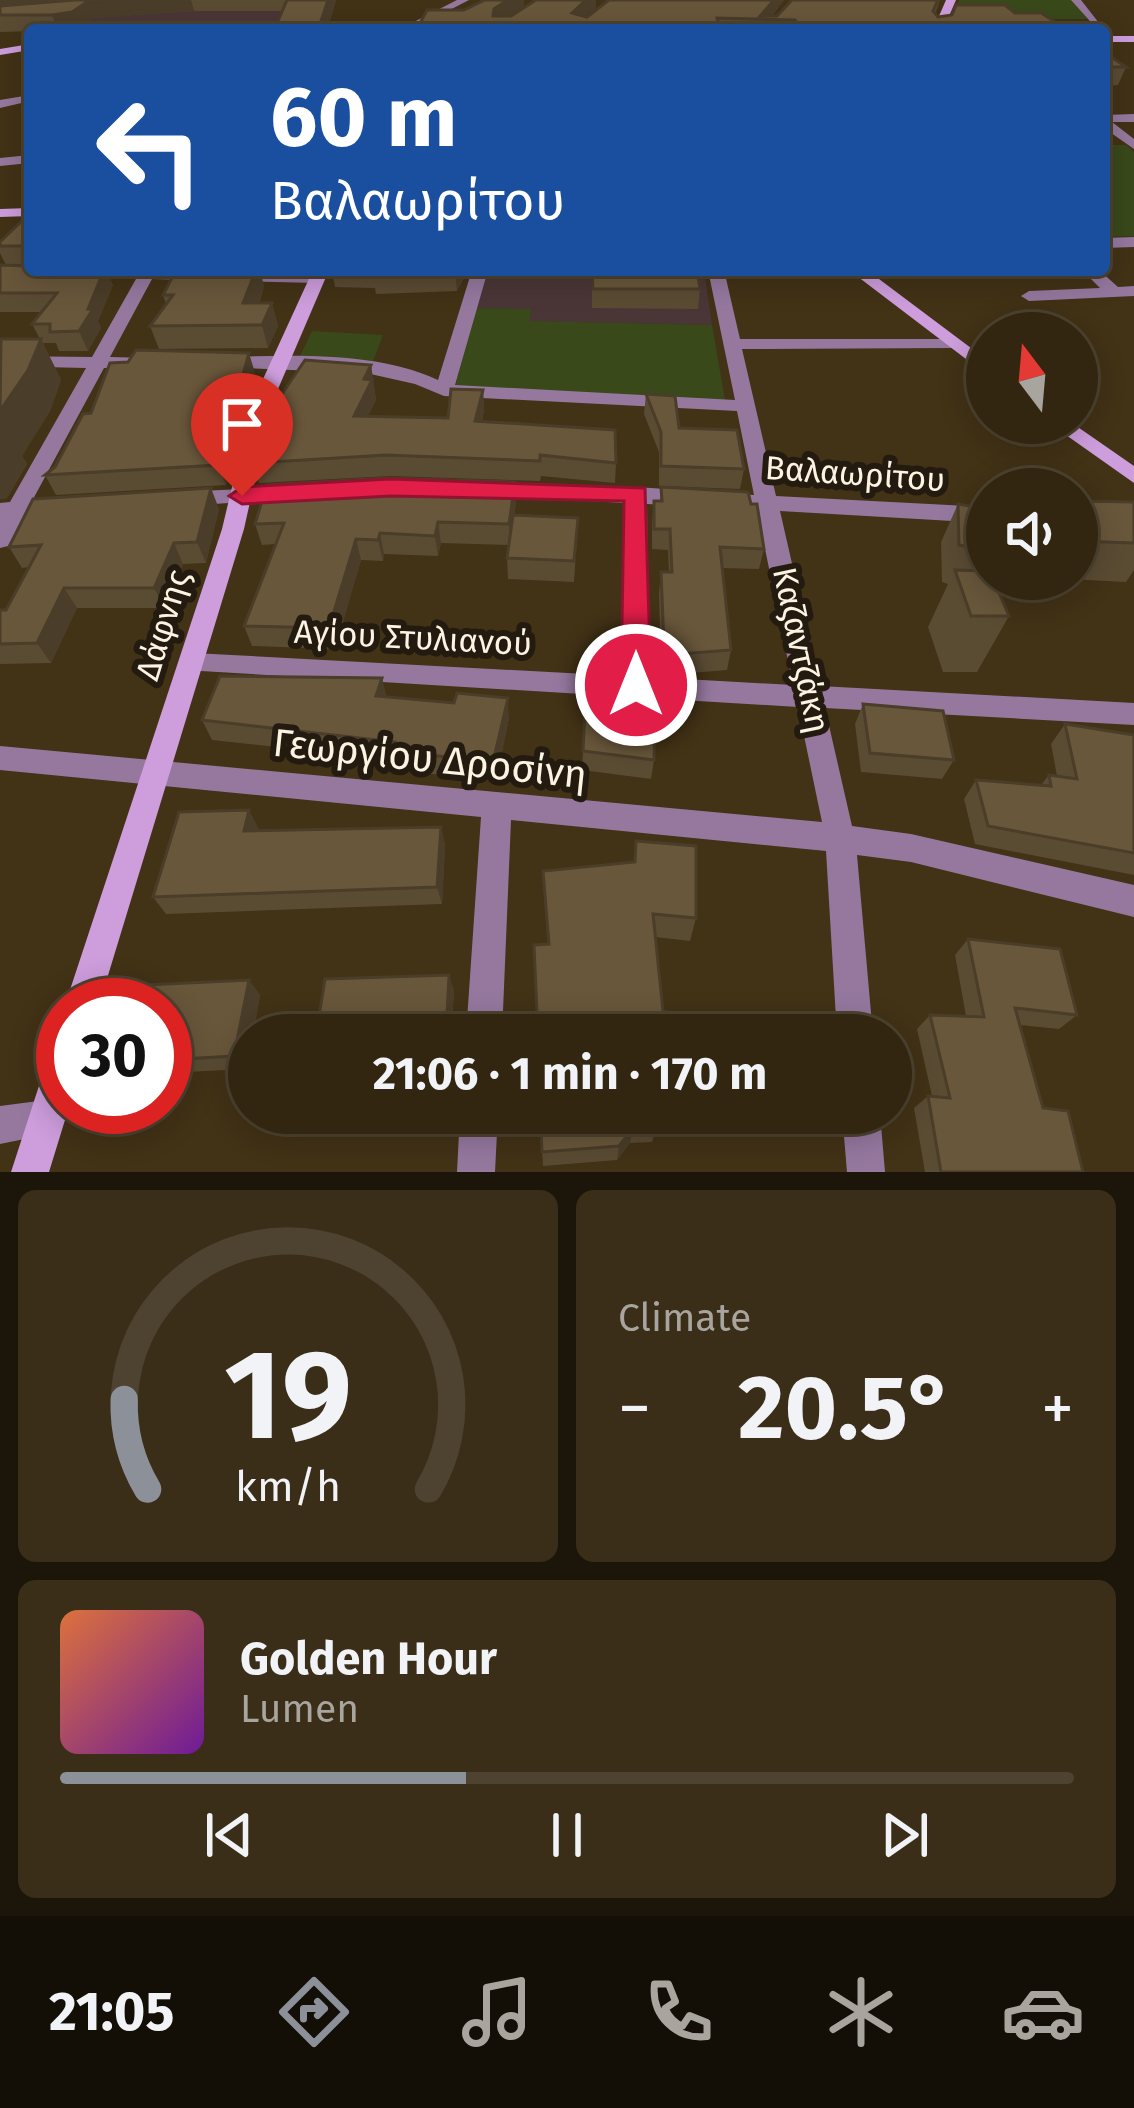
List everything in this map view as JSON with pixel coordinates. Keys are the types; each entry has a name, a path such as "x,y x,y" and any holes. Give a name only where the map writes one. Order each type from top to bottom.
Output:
{"street":[{"path":"416,24 464,0"},
{"path":"1076,0 1097,24"},
{"path":"1110,126 1134,146"},
{"path":"15,235 24,227"},
{"path":"0,540 7,510 99,363 146,276"},
{"name":"Δάφνης","path":"91,978 193,663 242,496 262,403 318,276"},
{"path":"444,390 478,276"},
{"name":"Καζαντζάκη","path":"717,276 813,697 839,838 853,1014"},
{"path":"865,276 966,354"},
{"path":"1097,276 1114,292"},
{"path":"1029,296 1134,291"},
{"path":"732,344 951,343"},
{"path":"0,362 168,362"},
{"path":"189,362 277,362 418,377 444,390 745,406"},
{"path":"1089,444 1134,476"},
{"name":"Βαλαωρίτου","path":"452,488 966,514"},
{"path":"151,501 327,491"},
{"path":"636,494 636,685"},
{"path":"7,510 83,506"},
{"name":"Αγίου Στυλιανού","path":"193,663 1134,714"},
{"name":"Γεωργίου Δροσίνη","path":"0,758 839,838 910,848 1134,901"},
{"path":"485,1014 497,805"},
{"path":"0,1125 36,1121"},
{"path":"30,1172 42,1134"},
{"path":"476,1172 478,1134"},
{"path":"863,1134 866,1172"}],"shaded area":[{"path":"294,5 287,24 47,24 53,16"},
{"path":"484,276 705,276 712,325 529,321 531,310 476,308"}],"green space":[{"path":"959,0 1072,0 1088,19 952,19"},
{"path":"1110,145 1126,145 1134,152 1134,236 1110,237"},
{"path":"476,308 531,309 530,321 712,325 725,400 455,387"},
{"path":"312,331 383,335 370,369 297,362"}],"building":[{"path":"110,0 87,2 72,12 52,15 0,15 0,6"},
{"path":"287,0 328,0 320,24 278,21"},
{"path":"485,0 508,0 494,9 493,16 511,16 536,0 586,0 572,13 587,17 609,0 774,0 760,16 777,16 792,0 938,0 933,11 938,17 952,15 956,5 1005,5 1015,13 1041,13 1058,24 798,24 795,20 717,18 718,24 420,24 427,10 464,10"},
{"path":"24,219 24,246 0,246"},
{"path":"0,265 24,266 24,276 102,276 88,309 93,309 79,331 50,332 50,324 32,324 57,293 0,293"},
{"path":"173,276 254,276 243,303 272,303 262,325 150,326 173,295 163,295"},
{"path":"592,276 698,276 700,289 593,289"},
{"path":"1,339 41,339 28,370 0,411"},
{"path":"136,350 249,353 218,465 45,475 55,467 83,414 91,413 110,363 128,362"},
{"path":"305,360 371,365 364,379 372,380 354,416 448,418 451,389 483,390 475,421 615,430 616,463 540,455 540,461 386,455 252,463 261,425"},
{"path":"646,394 675,396 679,428 737,430 744,469 661,466 661,432"},
{"path":"386,478 515,482 509,524 438,522 435,536 380,533 378,540 356,539 329,628 244,626 284,523 255,524 267,485"},
{"path":"661,487 748,492 751,504 757,504 764,549 720,547 731,650 680,654 664,645 661,572 672,572 670,529 654,529 654,501 662,501"},
{"path":"211,488 197,542 174,543 154,588 64,588 37,643 0,644 0,610 6,610 41,545 9,547 33,499"},
{"path":"1098,501 1134,502 1134,543 1098,542"},
{"path":"958,504 966,505 966,546 959,545"},
{"path":"513,515 578,518 574,561 507,558"},
{"path":"955,570 966,570 966,600 1002,600 1009,616 971,616"},
{"path":"220,676 382,678 376,696 454,703 457,693 508,698 493,762 392,751 395,742 202,720"},
{"path":"586,694 630,696 629,709 655,711 654,760 583,751"},
{"path":"863,704 943,711 954,760 870,753"},
{"path":"1065,724 1134,735 1134,853 988,826 976,780 1051,786 1049,775 1077,779"},
{"path":"249,810 244,831 441,827 437,887 153,897 179,812"},
{"path":"636,841 696,846 696,918 653,914 663,1011 677,1014 537,1014 534,945 549,944 543,871 635,862"},
{"path":"968,939 1060,949 1077,1015 1015,1008 1043,1108 1068,1111 1083,1172 941,1172 928,1096 950,1098 930,1015 984,1017"},
{"path":"449,975 447,1014 319,1014 325,979"},
{"path":"249,980 242,1014 228,1014 228,1056 192,1058 192,983"},
{"path":"541,1134 628,1134 619,1146 542,1152"}],"route":[{"path":"242,496 391,488 636,494 636,685"}]}
